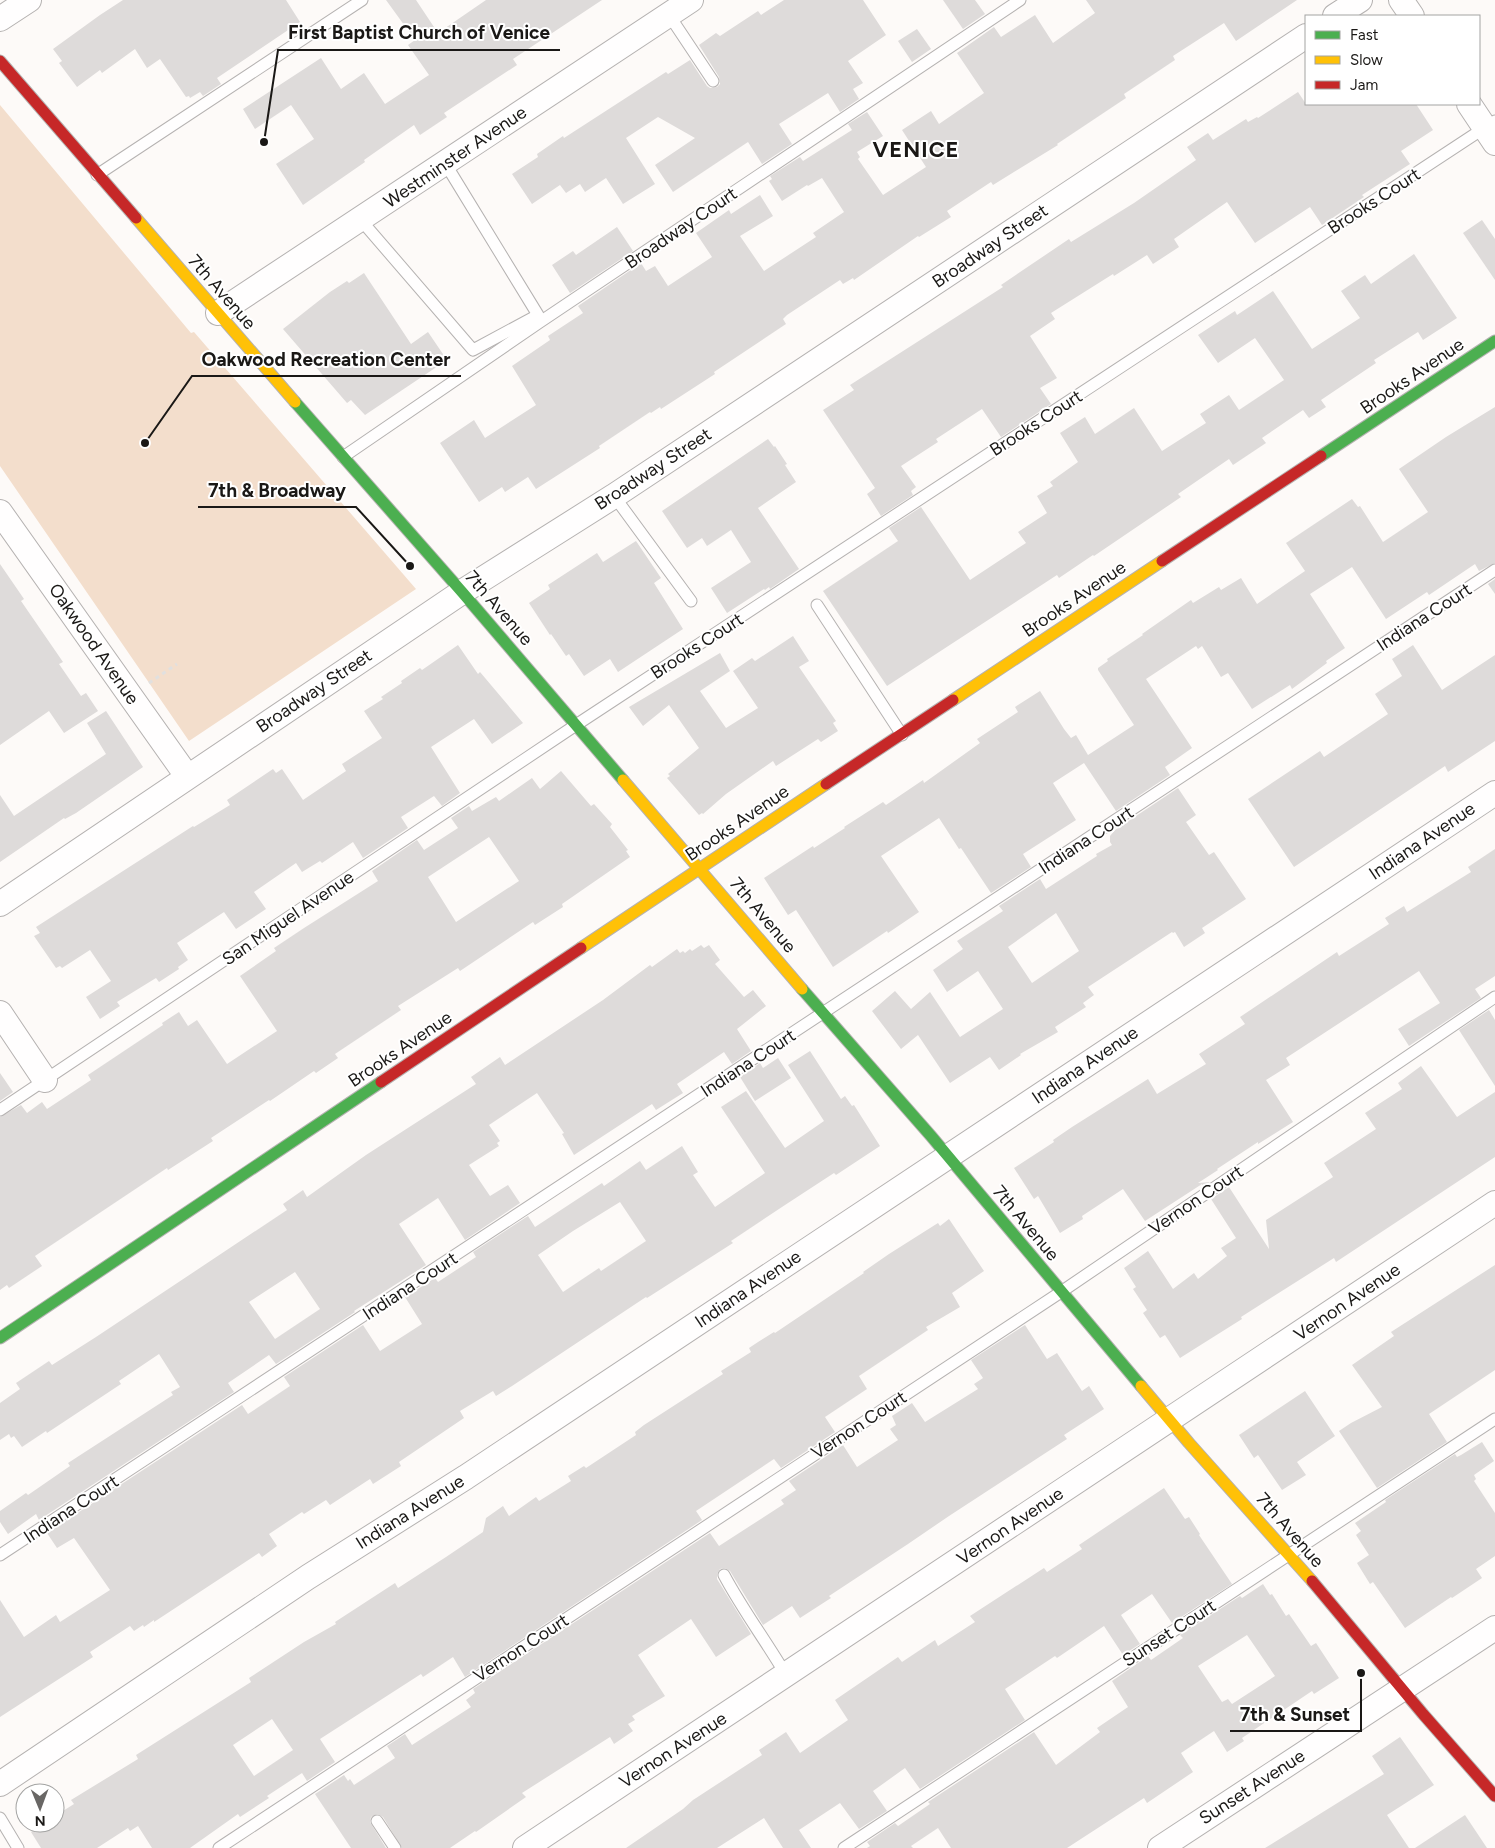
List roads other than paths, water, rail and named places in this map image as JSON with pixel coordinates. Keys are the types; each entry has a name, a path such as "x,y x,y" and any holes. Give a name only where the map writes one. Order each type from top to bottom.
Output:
{"street":[{"path":"0,19 29,0"},
{"name":"Westminster Avenue","path":"218,314 691,0"},
{"path":"1338,15 1360,0"},
{"path":"1401,0 1411,15"},
{"name":"Broadway Street","path":"0,904 462,592 614,496 1305,37"},
{"name":"7th Avenue","path":"0,61 97,175 462,592 823,1014 931,1136 1189,1443 1289,1554 1495,1796"},
{"path":"1470,105 1492,131"},
{"name":"Brooks Avenue","path":"0,1338 700,868 1495,341"},
{"name":"Oakwood Avenue","path":"0,512 187,776"},
{"name":"Indiana Avenue","path":"0,1784 308,1577 466,1477 1495,793"},
{"path":"0,1013 45,1080"},
{"name":"Vernon Avenue","path":"525,1848 1495,1203"},
{"name":"Sunset Avenue","path":"1160,1848 1495,1628"}],"lane":[{"path":"97,175 362,0"},
{"name":"Broadway Court","path":"343,457 1020,0"},
{"path":"669,15 713,81"},
{"name":"Brooks Court","path":"576,726 1492,131"},
{"path":"360,219 473,350 538,315 445,163"},
{"path":"614,496 691,601"},
{"name":"Indiana Court","path":"0,1555 1495,570"},
{"path":"817,605 902,735"},
{"name":"San Miguel Avenue","path":"0,1110 576,726"},
{"name":"Vernon Court","path":"219,1848 1061,1292 1495,997"},
{"name":"Sunset Court","path":"844,1848 1495,1419"},
{"path":"724,1575 736,1599 757,1626 786,1675"},
{"path":"0,1818 18,1848"},
{"path":"378,1821 395,1848"}],"place":[{"name":"First Baptist Church of Venice","path":"264,142"},
{"name":"Oakwood Recreation Center","path":"145,443"},
{"name":"7th & Broadway","path":"410,566"},
{"name":"7th & Sunset","path":"1361,1673"}],"district":[{"name":"VENICE","path":"916,149"}]}
